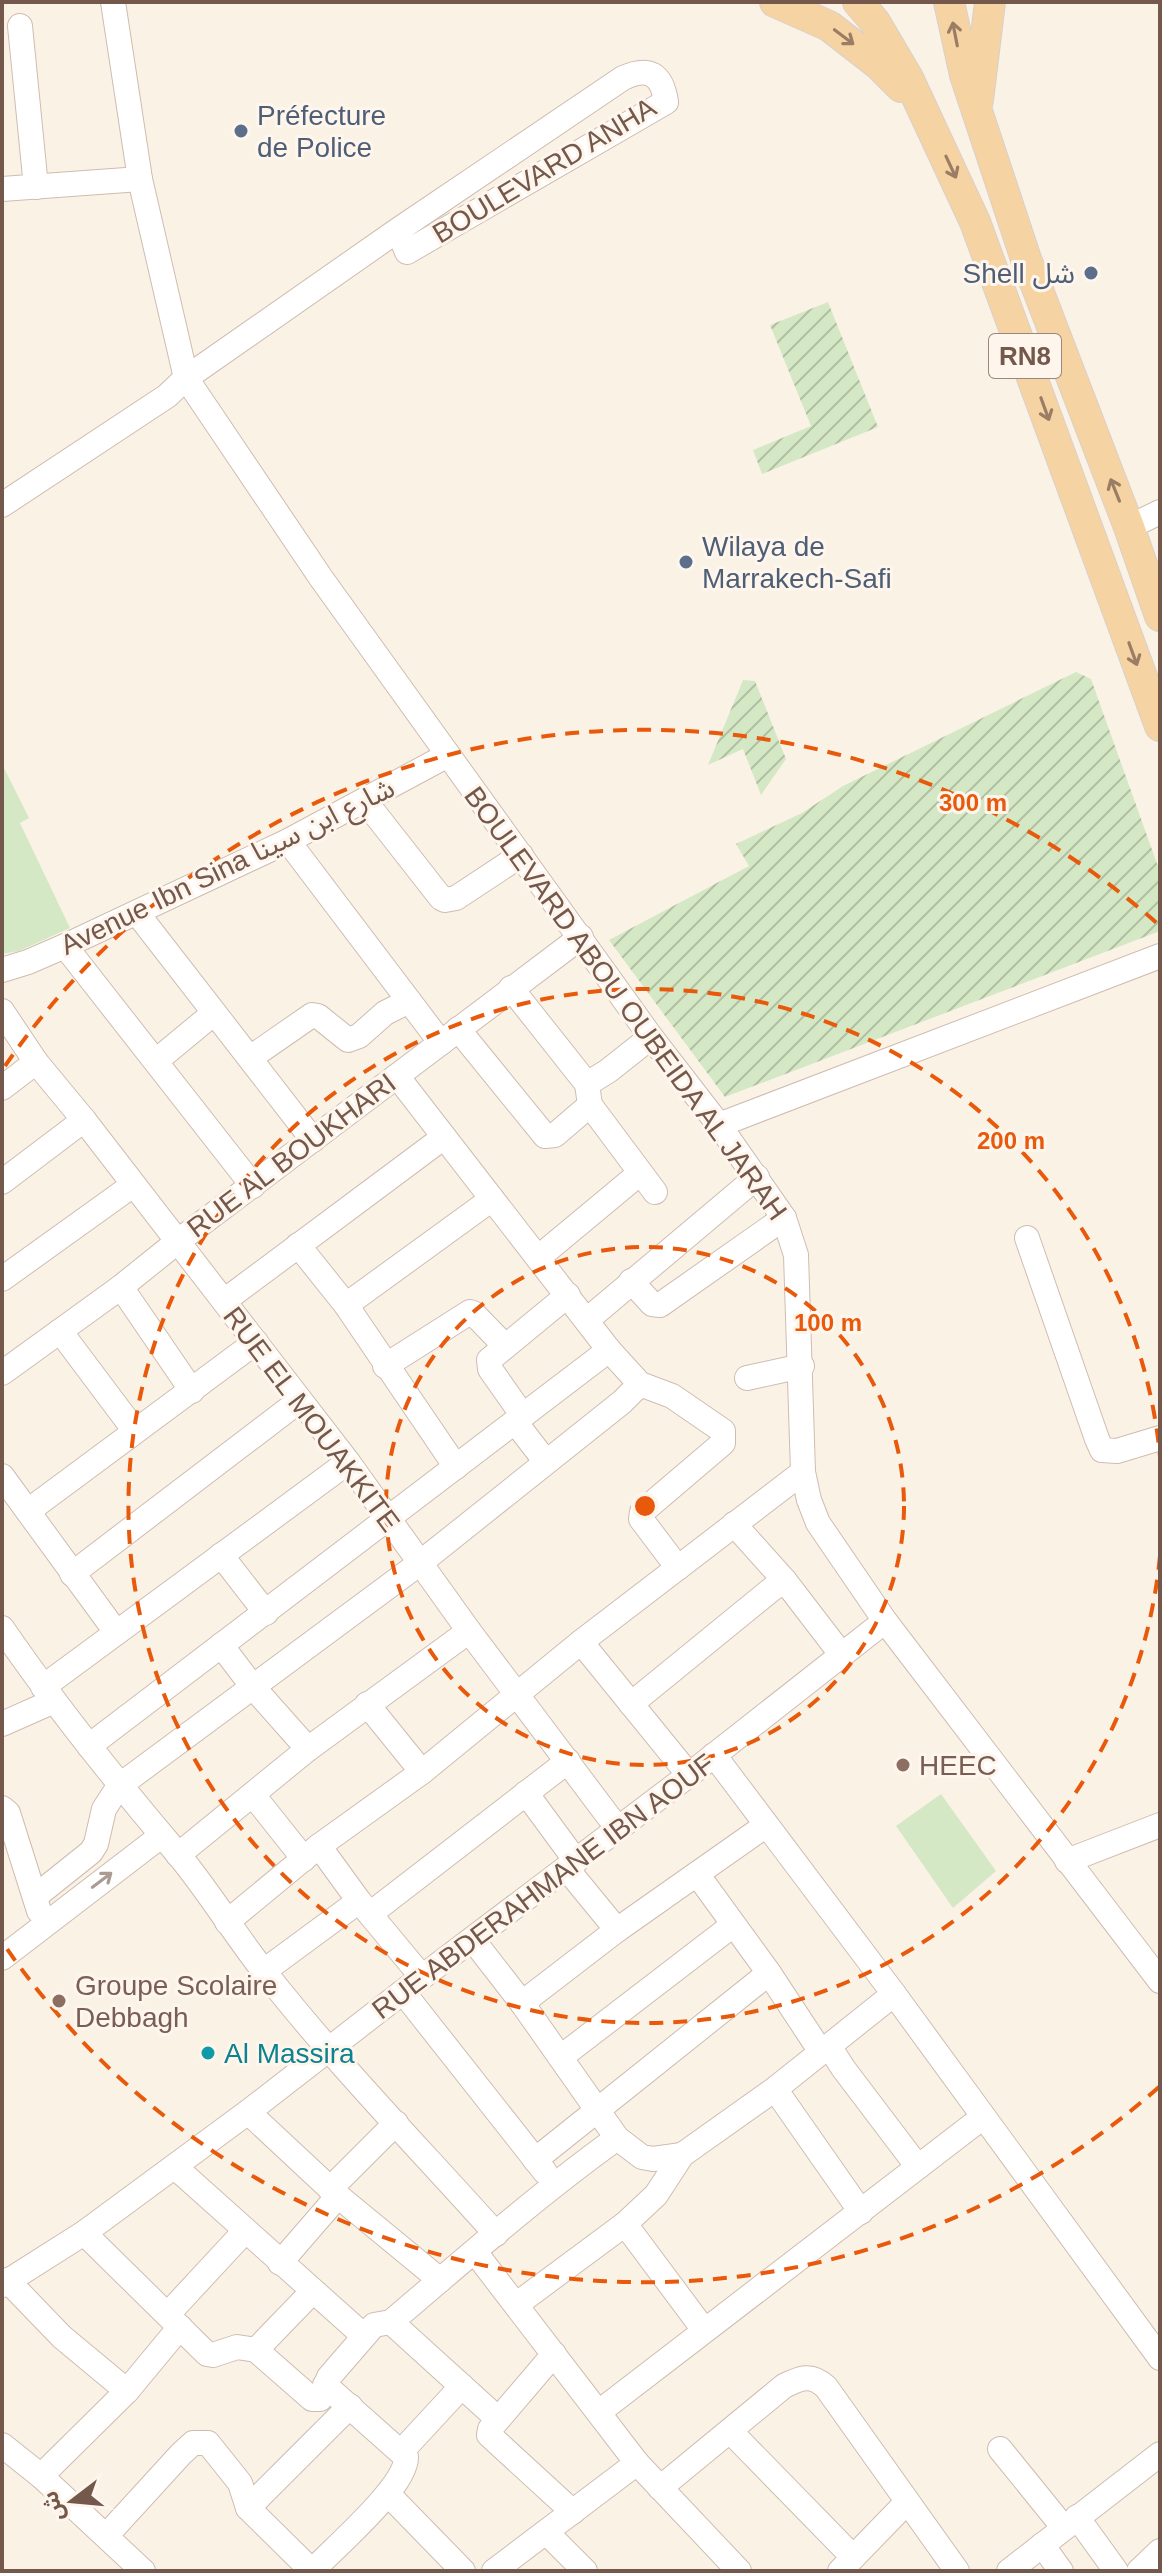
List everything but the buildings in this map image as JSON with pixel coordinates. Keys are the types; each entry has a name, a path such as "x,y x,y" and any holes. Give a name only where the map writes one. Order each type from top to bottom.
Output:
{"main road":[{"path":"775,2 829,26 878,64 924,110"},
{"name":"RN8","path":"858,2 875,22 924,110 957,181 994,272 1160,726"},
{"name":"RN8","path":"949,2 959,54 1026,259 1160,616"},
{"path":"977,110 990,2"}],"street":[{"name":"BOULEVARD ABOU OUBEIDA AL JARAH","path":"113,2 140,179 186,378 321,578 784,1218 796,1255 802,1366 803,1472 818,1523 885,1621 1160,1981"},
{"path":"20,26 36,187"},
{"name":"BOULEVARD ANHA","path":"2,505 167,396 186,378 398,230 623,78 635,72 644,72 652,74 661,83 666,102 407,252 398,230"},
{"path":"2,189 140,179"},
{"path":"1129,527 1160,512"},
{"name":"Avenue Ibn Sina شارع ابن سينا","path":"2,970 65,946 288,841 448,755"},
{"path":"365,801 445,900 456,898 521,855"},
{"path":"288,841 409,1001 449,1036 545,1136 555,1135 608,1071 651,1037"},
{"path":"137,913 313,1140"},
{"name":"RUE AL BOUKHARI","path":"5,1364 60,1331 121,1287 581,937"},
{"path":"65,946 253,1186"},
{"path":"719,1125 1160,956"},
{"path":"511,988 648,1183 539,1257"},
{"path":"250,1058 309,1016 318,1016 348,1040 359,1036 385,1013 409,1001"},
{"name":"RUE EL MOUAKKITE","path":"2,1011 36,1062 348,1462 469,1631 618,1829"},
{"path":"156,1061 214,1013"},
{"path":"2,1088 36,1062"},
{"path":"397,1076 609,1350 640,1384 672,1396 718,1425 725,1436 723,1443 642,1512 641,1519 678,1568"},
{"path":"2,1182 84,1120"},
{"path":"224,1301 444,1137"},
{"path":"587,1320 757,1177"},
{"path":"4,1272 133,1185"},
{"path":"346,1305 492,1199"},
{"path":"631,1281 652,1304 660,1305 784,1218"},
{"path":"1027,1238 1102,1450 1117,1451 1160,1438"},
{"path":"298,1245 346,1305 456,1467"},
{"path":"121,1287 192,1391"},
{"path":"546,1462 488,1364 505,1346 568,1295"},
{"path":"385,1366 470,1312 505,1346"},
{"path":"60,1331 135,1431"},
{"path":"28,1511 256,1342"},
{"path":"89,1746 609,1350"},
{"path":"747,1378 802,1366"},
{"path":"36,1896 91,1852 96,1844 104,1809 119,1786 420,1563 622,1402 640,1384"},
{"path":"72,1574 299,1401"},
{"path":"2,1724 48,1694 116,1632 348,1462"},
{"path":"227,1922 312,1853 422,1772 581,1642 803,1472"},
{"path":"2,1476 116,1632"},
{"path":"734,1524 785,1581 841,1654"},
{"path":"221,1555 266,1613"},
{"path":"631,1704 785,1581"},
{"name":"RUE ABDERAHMANE IBN AOUF","path":"5,2283 84,2233 331,2050 885,1621"},
{"path":"2,1628 48,1694 119,1786 178,1855 264,1971 496,2234"},
{"path":"178,1855 308,1749 469,1631"},
{"path":"581,1642 689,1775"},
{"path":"221,1645 253,1687 308,1749"},
{"path":"367,1704 422,1772"},
{"path":"714,1755 894,1994 1160,2358"},
{"path":"264,1971 364,1907 568,1761"},
{"path":"526,1793 617,1930"},
{"path":"253,1795 364,1907 422,1977"},
{"path":"2,1808 8,1813 43,1925"},
{"path":"1067,1861 1160,1825"},
{"path":"522,2003 617,1930 765,1826"},
{"path":"2,1958 161,1836"},
{"path":"697,1874 825,2049 918,2167"},
{"path":"561,2057 733,1925"},
{"path":"473,1940 522,2003 617,2138 642,2157 653,2159 682,2155"},
{"path":"535,2160 769,1973"},
{"path":"403,1992 554,2183"},
{"path":"517,2304 625,2224 656,2195 682,2155 775,2089 894,1994"},
{"path":"775,2089 861,2212"},
{"path":"248,2112 334,2192 440,2280"},
{"path":"599,2412 983,2117"},
{"path":"280,2263 334,2192 396,2123"},
{"path":"84,2233 207,2354 237,2347 256,2350 312,2399 320,2399 329,2377 374,2325 391,2322 554,2183 617,2138"},
{"path":"175,2167 364,2336"},
{"path":"625,2224 704,2330"},
{"path":"41,2476 127,2391 174,2321 245,2231"},
{"path":"475,2252 637,2463 739,2571"},
{"path":"5,2283 62,2337 127,2391"},
{"path":"256,2350 313,2291"},
{"path":"391,2322 498,2419"},
{"path":"554,2354 498,2419 489,2435 573,2512"},
{"path":"660,2488 784,2386 803,2377 818,2380 957,2571"},
{"path":"106,2536 193,2443 208,2443 240,2483 248,2508 325,2567 388,2494 405,2470 406,2457 325,2385"},
{"path":"401,2452 462,2386"},
{"path":"248,2508 350,2406"},
{"path":"730,2431 846,2564 907,2502"},
{"path":"1000,2449 1116,2571"},
{"path":"5,2453 41,2476 143,2571"},
{"path":"494,2571 637,2463"},
{"path":"1009,2571 1070,2523 1156,2466"},
{"path":"388,2494 463,2571"},
{"path":"546,2532 585,2571"},
{"path":"1042,2545 1061,2571"},
{"path":"1139,2571 1160,2551"}],"green space":[{"path":"828,302 878,427 762,474 753,450 811,426 770,325"},
{"path":"1076,672 1091,679 1160,872 1160,931 725,1097 609,940 749,866 736,844 802,813 843,786"},
{"path":"743,680 755,681 786,759 761,795 743,749 708,765"},
{"path":"2,764 29,818 20,823 70,928 19,951 2,954"},
{"path":"941,1794 996,1871 953,1908 896,1826"}],"place":[{"name":"Préfecture de Police","path":"241,131"},
{"name":"Shell شل","path":"1091,273"},
{"name":"Wilaya de Marrakech-Safi","path":"686,562"},
{"name":"HEEC","path":"903,1765"},
{"name":"Groupe Scolaire Debbagh","path":"59,2001"},
{"name":"Al Massira","path":"208,2053"}]}
